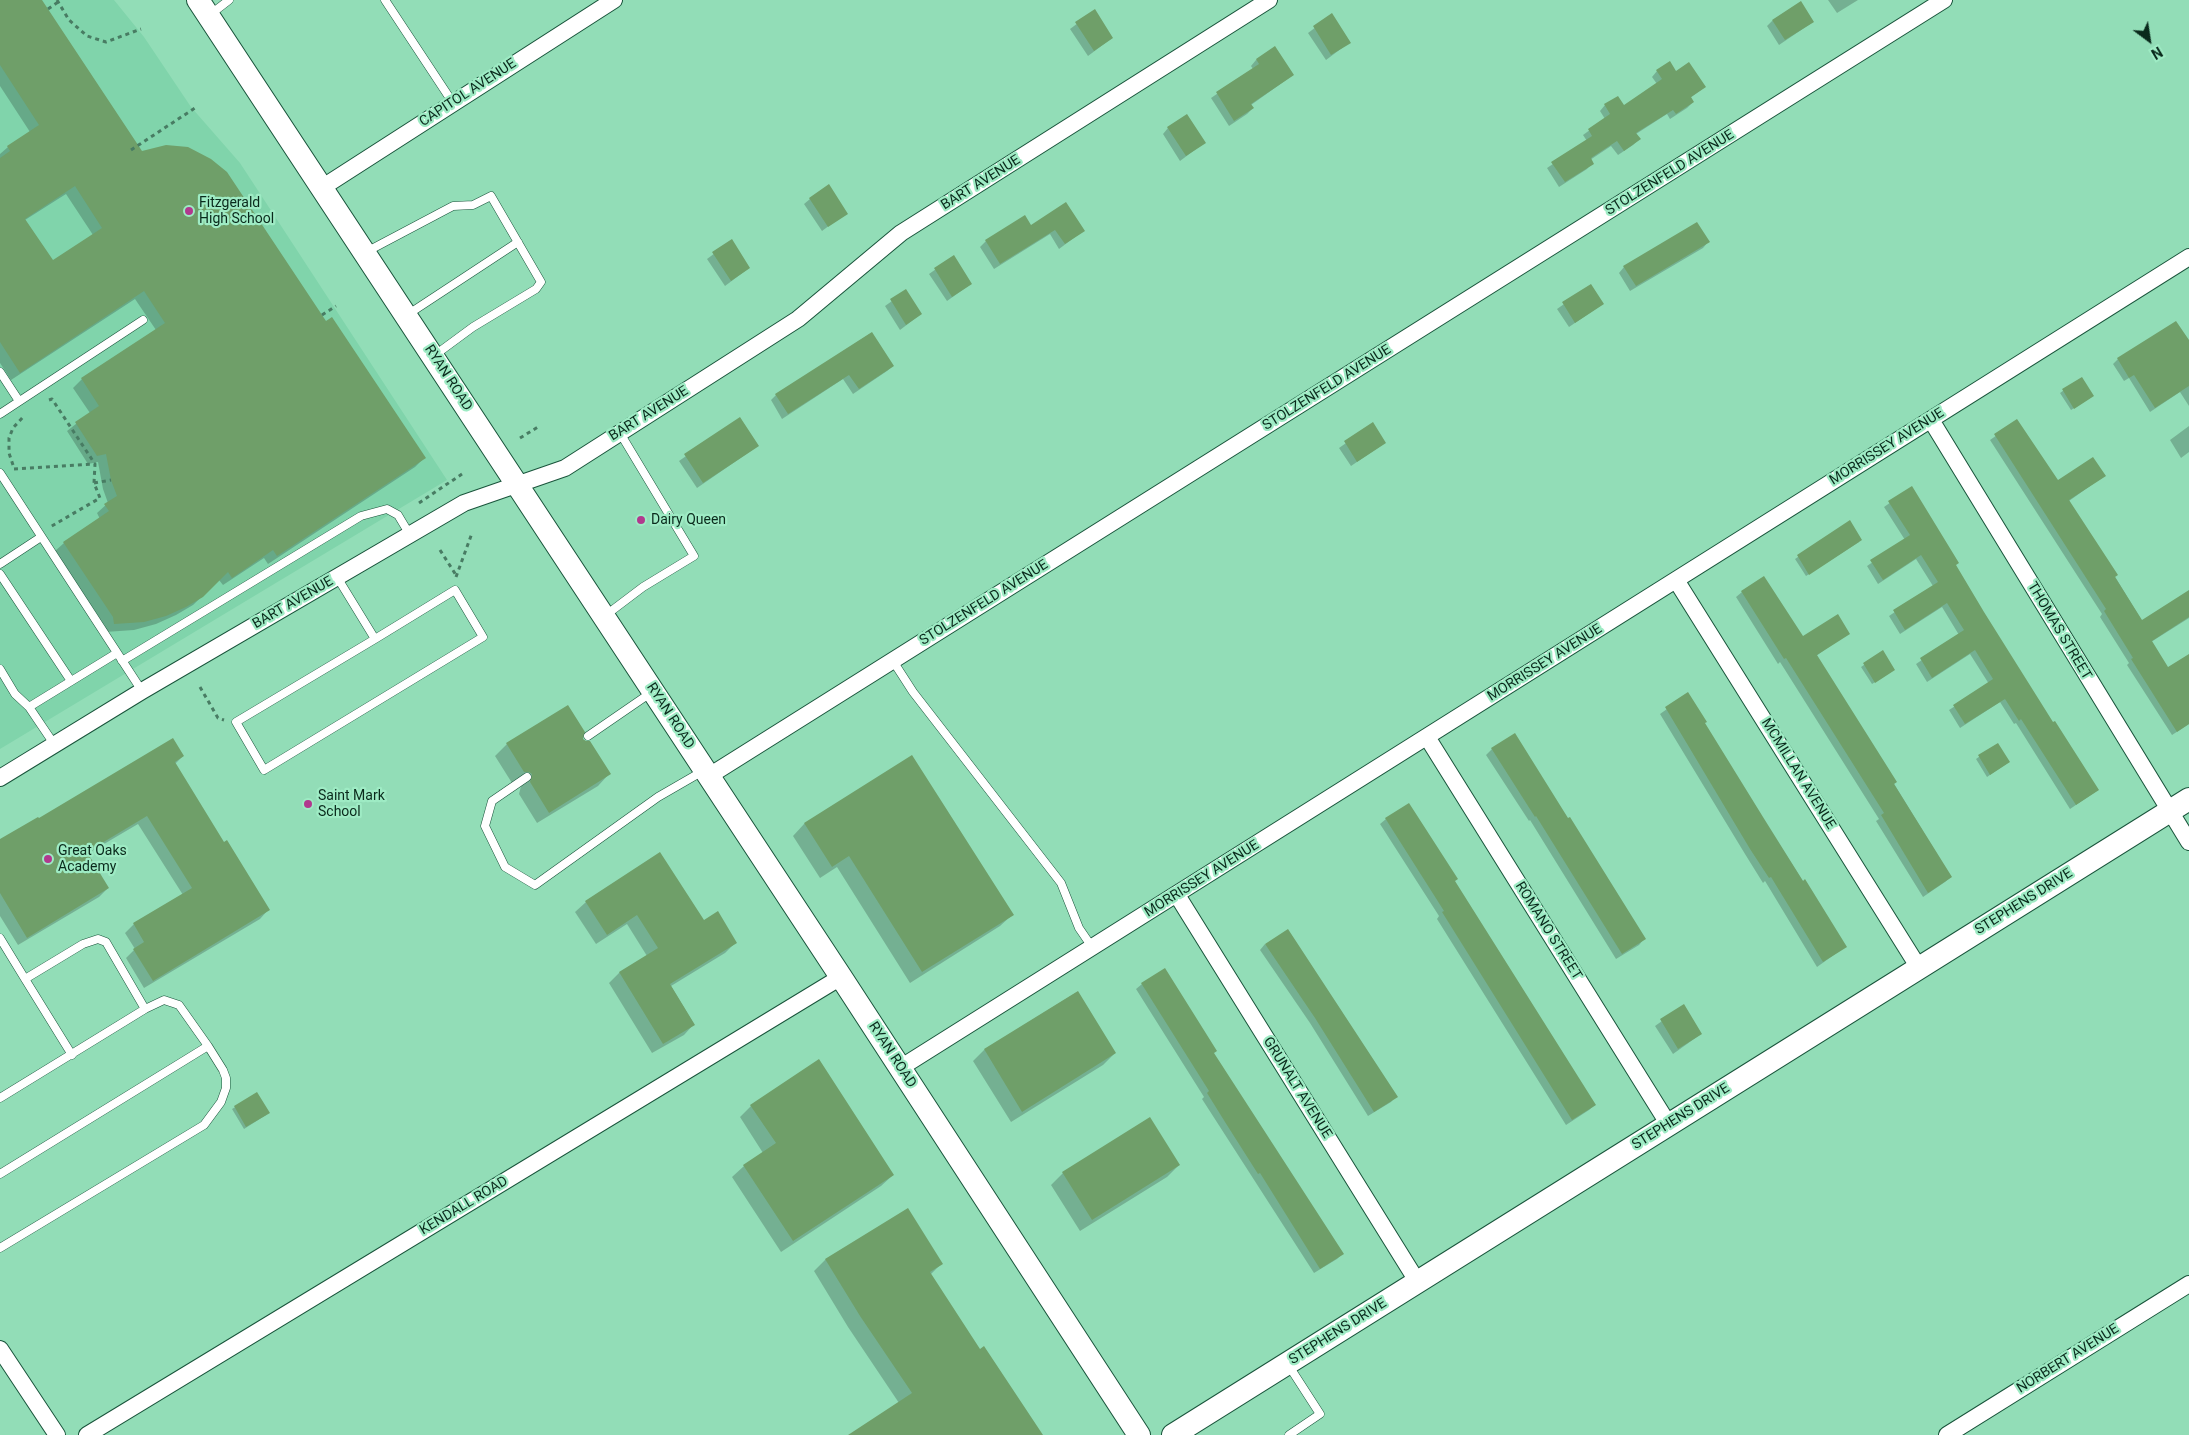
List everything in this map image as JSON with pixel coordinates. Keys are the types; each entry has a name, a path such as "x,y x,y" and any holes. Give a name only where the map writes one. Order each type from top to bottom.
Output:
{"main road":[{"name":"RYAN ROAD","path":"203,8 407,314 604,617 842,977 1138,1435"},
{"name":"STEPHENS DRIVE","path":"1173,1435 2189,799"}],"street":[{"name":"CAPITOL AVENUE","path":"323,187 614,0"},
{"name":"BART AVENUE","path":"0,778 142,691 464,503 565,468 798,319 901,233 1269,0"},
{"name":"STOLZENFELD AVENUE","path":"707,773 893,661 1944,0"},
{"name":"MORRISSEY AVENUE","path":"900,1068 2189,258"},
{"name":"THOMAS STREET","path":"1931,420 2189,842"},
{"name":"MCMILLAN AVENUE","path":"1676,580 1919,968"},
{"name":"ROMANO STREET","path":"1427,737 1668,1125"},
{"name":"GRUNALT AVENUE","path":"1177,895 1418,1281"},
{"name":"KENDALL ROAD","path":"87,1435 842,977"},
{"name":"NORBERT AVENUE","path":"1947,1435 2189,1284"},
{"path":"0,1348 57,1435"}],"lane":[{"path":"203,8 229,0"},
{"path":"385,0 453,103"},
{"path":"366,252 454,206 473,205 491,196 541,282 536,289 473,327 434,356"},
{"path":"407,314 518,242"},
{"path":"0,414 143,320"},
{"path":"0,372 19,401"},
{"path":"604,617 643,587 694,556 620,433"},
{"path":"0,473 142,691"},
{"path":"122,661 361,516 387,509 398,515 410,535"},
{"path":"0,564 42,537"},
{"path":"0,574 71,681"},
{"path":"337,577 375,638"},
{"path":"454,590 483,637 264,770 236,722 454,590"},
{"path":"30,707 117,653"},
{"path":"893,661 913,692 1061,883 1079,928 1092,948"},
{"path":"0,670 15,694 30,707 54,744"},
{"path":"588,736 653,690"},
{"path":"527,777 492,801 485,826 505,867 535,885 658,797 707,773"},
{"path":"0,938 72,1055"},
{"path":"24,979 83,944 98,939 106,942 145,1009"},
{"path":"0,1098 145,1009 164,1000 179,1005 208,1046 226,1078 226,1088 222,1102 204,1125 0,1248"},
{"path":"0,1174 208,1046"},
{"path":"1287,1364 1320,1414 1288,1435"}],"path":[{"path":"48,9 58,1 70,20 87,36 106,42 141,29"},
{"path":"131,150 195,108"},
{"path":"322,315 336,306"},
{"path":"44,404 52,399 95,464 94,482 100,498 50,527"},
{"path":"17,474 9,453 9,438 13,428 29,413"},
{"path":"520,438 538,427"},
{"path":"14,469 95,464"},
{"path":"419,503 452,484 462,474"},
{"path":"94,482 111,480"},
{"path":"45,519 56,535"},
{"path":"454,590 457,575 472,533"},
{"path":"440,550 457,575"},
{"path":"200,688 218,718 236,722"}],"shaded area":[{"path":"0,0 114,0 144,37 191,107 240,163 447,480 0,749"}],"building":[{"path":"0,0 42,0 142,151 166,145 188,147 211,159 227,172 326,321 332,317 426,458 277,556 273,550 232,578 228,572 203,597 186,607 166,616 144,622 114,624 113,617 63,542 109,511 104,504 117,496 111,480 106,454 97,456 75,422 99,406 81,378 165,323 144,291 20,373 0,342 0,158 10,151 7,146 39,125 0,65","holes":["75,186 102,228 53,260 25,219"]},
{"path":"1801,1 1814,22 1785,40 1772,20"},
{"path":"1095,9 1113,38 1094,51 1075,22"},
{"path":"1332,13 1351,43 1331,55 1313,26"},
{"path":"1275,46 1294,75 1251,104 1254,108 1234,121 1216,92 1259,64 1256,59"},
{"path":"1670,61 1676,71 1689,62 1706,87 1691,97 1694,102 1676,114 1673,110 1636,133 1641,139 1624,151 1617,141 1591,158 1594,164 1565,182 1551,162 1592,136 1588,129 1610,114 1604,104 1618,96 1624,105 1662,79 1656,70"},
{"path":"1187,114 1206,143 1186,156 1167,127"},
{"path":"829,184 848,214 828,227 809,198"},
{"path":"1066,202 1085,231 1065,244 1055,230 1000,264 985,240 1025,215 1031,225"},
{"path":"1697,222 1710,242 1636,286 1623,266"},
{"path":"732,239 750,268 731,281 712,252"},
{"path":"954,255 972,284 952,297 934,268"},
{"path":"1591,284 1604,304 1575,323 1562,302"},
{"path":"906,289 922,314 906,325 890,299"},
{"path":"2176,321 2189,340 2189,386 2155,408 2134,375 2129,378 2117,358"},
{"path":"872,332 894,366 859,389 849,375 788,414 775,394"},
{"path":"2082,377 2094,396 2074,409 2062,389"},
{"path":"740,417 759,446 703,483 684,454"},
{"path":"2017,419 2058,480 2093,457 2106,476 2069,500 2118,575 2115,577 2142,620 2189,590 2189,617 2152,641 2168,667 2189,654 2189,724 2177,732 2131,659 2133,658 2104,611 2106,609 1994,434"},
{"path":"1373,422 1386,443 1357,462 1344,441"},
{"path":"1912,486 1959,563 1956,565 1984,612 2053,722 2055,721 2099,790 2076,805 2021,719 2019,721 2005,699 1965,724 1953,705 1993,679 1975,650 1932,678 1920,658 1964,630 1947,603 1905,630 1893,610 1938,582 1921,555 1883,580 1870,560 1910,535 1888,501"},
{"path":"1850,520 1862,540 1809,575 1797,555"},
{"path":"1764,576 1803,636 1838,614 1850,634 1817,655 1897,782 1894,784 1952,877 1928,893 1881,815 1884,813 1786,658 1784,659 1741,591"},
{"path":"1883,650 1895,670 1875,683 1863,663"},
{"path":"1688,692 1763,817 1803,881 1805,879 1847,947 1823,962 1771,877 1769,878 1750,849 1665,707"},
{"path":"568,705 585,732 583,739 590,741 611,774 549,813 530,782 532,774 524,772 506,743"},
{"path":"1515,733 1646,939 1622,954 1491,748"},
{"name":"Great Oaks Academy","path":"173,738 184,756 175,762 224,842 227,840 270,910 153,981 133,949 144,942 133,923 192,888 147,816 87,852 109,888 27,938 0,893 0,839 39,818"},
{"path":"1998,743 2010,762 1990,775 1978,755"},
{"path":"912,755 1014,915 922,972 849,856 832,867 804,823"},
{"path":"1409,803 1458,879 1455,881 1596,1105 1572,1120 1385,818"},
{"path":"660,852 704,920 718,911 737,943 670,984 695,1025 663,1044 619,972 658,948 637,915 607,935 585,901"},
{"path":"1288,929 1398,1097 1374,1112 1315,1018 1265,944"},
{"path":"1165,968 1217,1051 1214,1053 1344,1254 1320,1269 1260,1173 1258,1174 1225,1122 1207,1093 1209,1091 1141,983"},
{"path":"1078,991 1116,1053 1022,1112 984,1049"},
{"path":"1684,1004 1702,1034 1678,1049 1660,1019"},
{"path":"819,1059 894,1175 793,1241 743,1165 776,1143 750,1105"},
{"path":"257,1092 270,1113 246,1127 234,1106"},
{"path":"1150,1117 1180,1165 1092,1220 1062,1172"},
{"path":"908,1208 943,1264 930,1272 980,1349 984,1346 1043,1435 848,1435 912,1393 860,1316 825,1259"}],"place":[{"name":"Fitzgerald High School","path":"189,211"},
{"name":"Dairy Queen","path":"641,520"},
{"name":"Saint Mark School","path":"308,804"},
{"name":"Great Oaks Academy","path":"48,859"}]}
